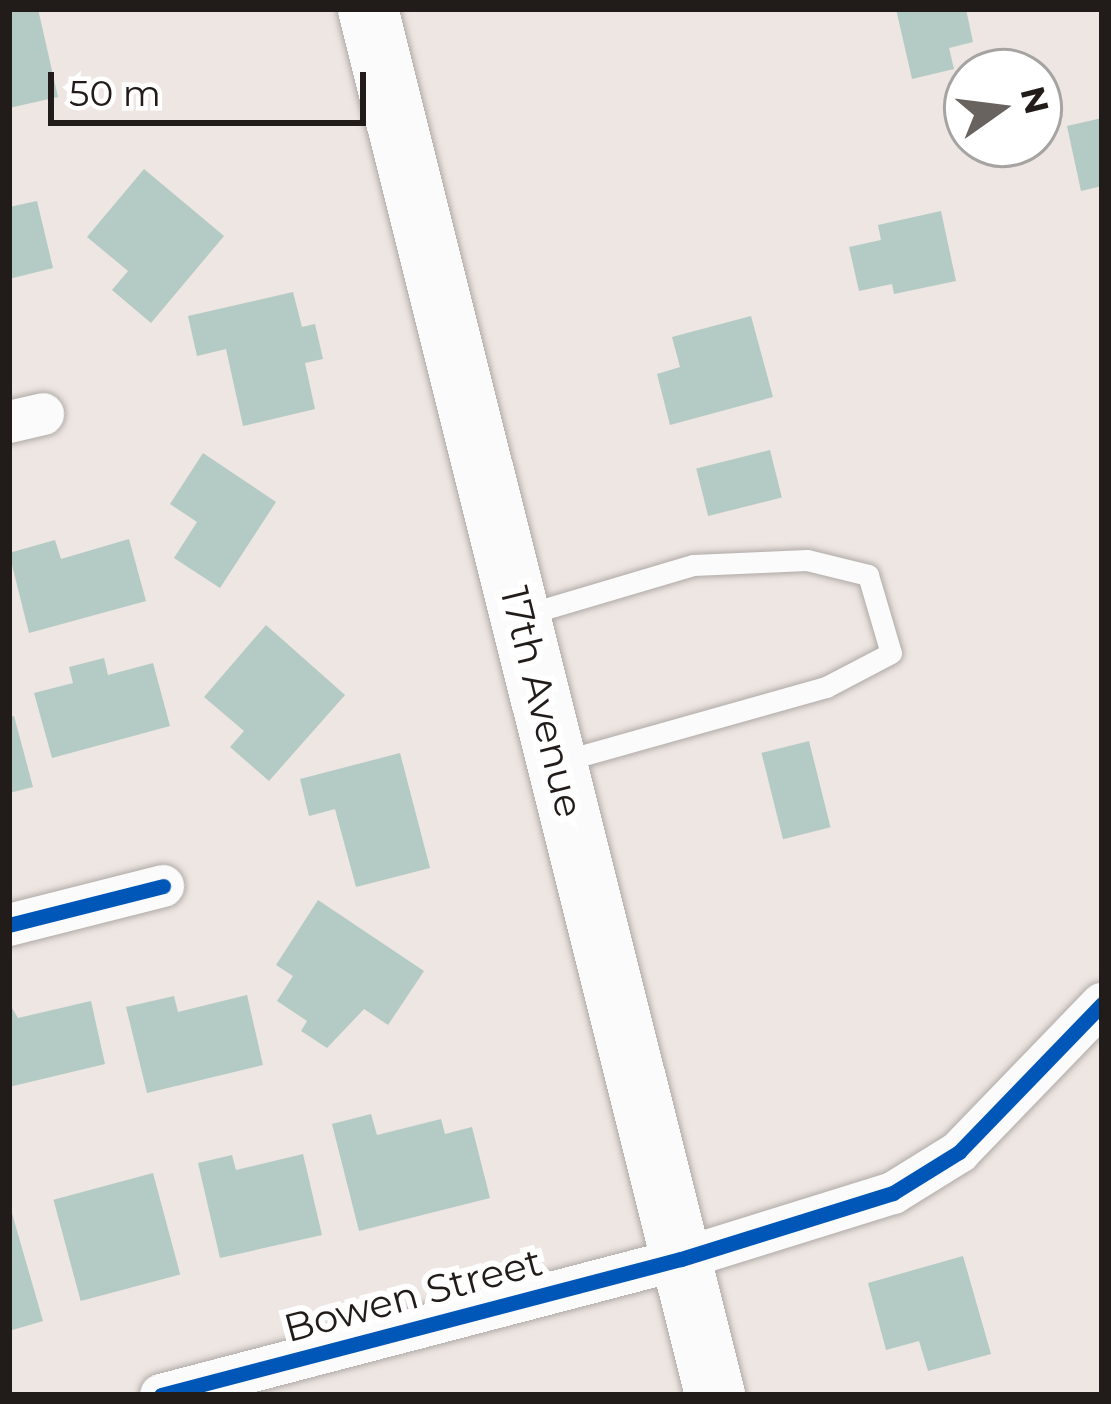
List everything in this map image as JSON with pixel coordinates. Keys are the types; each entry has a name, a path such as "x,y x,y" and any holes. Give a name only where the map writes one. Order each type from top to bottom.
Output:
{"main road":[{"name":"17th Avenue","path":"368,9 715,1395"}],"street":[{"path":"9,925 164,886"},
{"name":"Bowen Street","path":"160,1395 681,1258 910,1183 959,1153 1102,1004"}],"lane":[{"path":"520,616 693,565 807,560 868,574 891,652 826,686 557,763"}],"building":[{"path":"9,9 38,9 58,97 9,108"},
{"path":"896,9 966,9 973,42 943,48 943,72 912,79"},
{"path":"1102,118 1102,186 1081,191 1067,126"},
{"path":"144,169 224,236 151,323 112,290 128,271 87,237"},
{"path":"37,201 53,268 9,279 9,207"},
{"path":"941,211 956,281 894,294 892,284 859,291 849,247 881,240 878,225"},
{"path":"293,292 302,327 315,324 323,359 305,363 315,409 243,426 226,349 197,356 188,316"},
{"path":"751,316 773,397 670,425 657,374 680,367 672,337"},
{"path":"770,450 782,498 708,516 696,468"},
{"path":"203,453 276,502 220,588 174,558 197,522 170,504"},
{"path":"129,539 146,601 29,633 9,553 55,540 61,559"},
{"path":"266,625 345,695 269,781 230,747 244,731 204,697"},
{"path":"104,658 108,675 153,663 170,726 52,758 34,693 73,683 69,667"},
{"path":"14,716 33,787 9,793 9,717"},
{"path":"809,741 831,827 783,839 761,753"},
{"path":"400,753 430,868 356,887 335,809 309,816 300,779"},
{"path":"318,900 424,971 388,1025 364,1009 327,1048 301,1031 307,1021 277,1001 293,976 276,965"},
{"path":"247,995 263,1065 147,1093 126,1007 174,996 178,1012"},
{"path":"91,1001 105,1064 9,1087 9,1003 18,1018"},
{"path":"371,1114 377,1135 441,1119 445,1134 472,1127 490,1198 359,1231 332,1124"},
{"path":"303,1154 322,1235 220,1258 198,1163 232,1155 236,1170"},
{"path":"153,1173 180,1274 81,1301 54,1200"},
{"path":"9,1203 43,1321 9,1331"},
{"path":"963,1256 991,1354 928,1371 919,1341 886,1350 868,1283"}],"cycle path":[{"path":"9,925 163,886"},
{"path":"161,1395 681,1259 893,1193 959,1152 1102,1004"}]}
